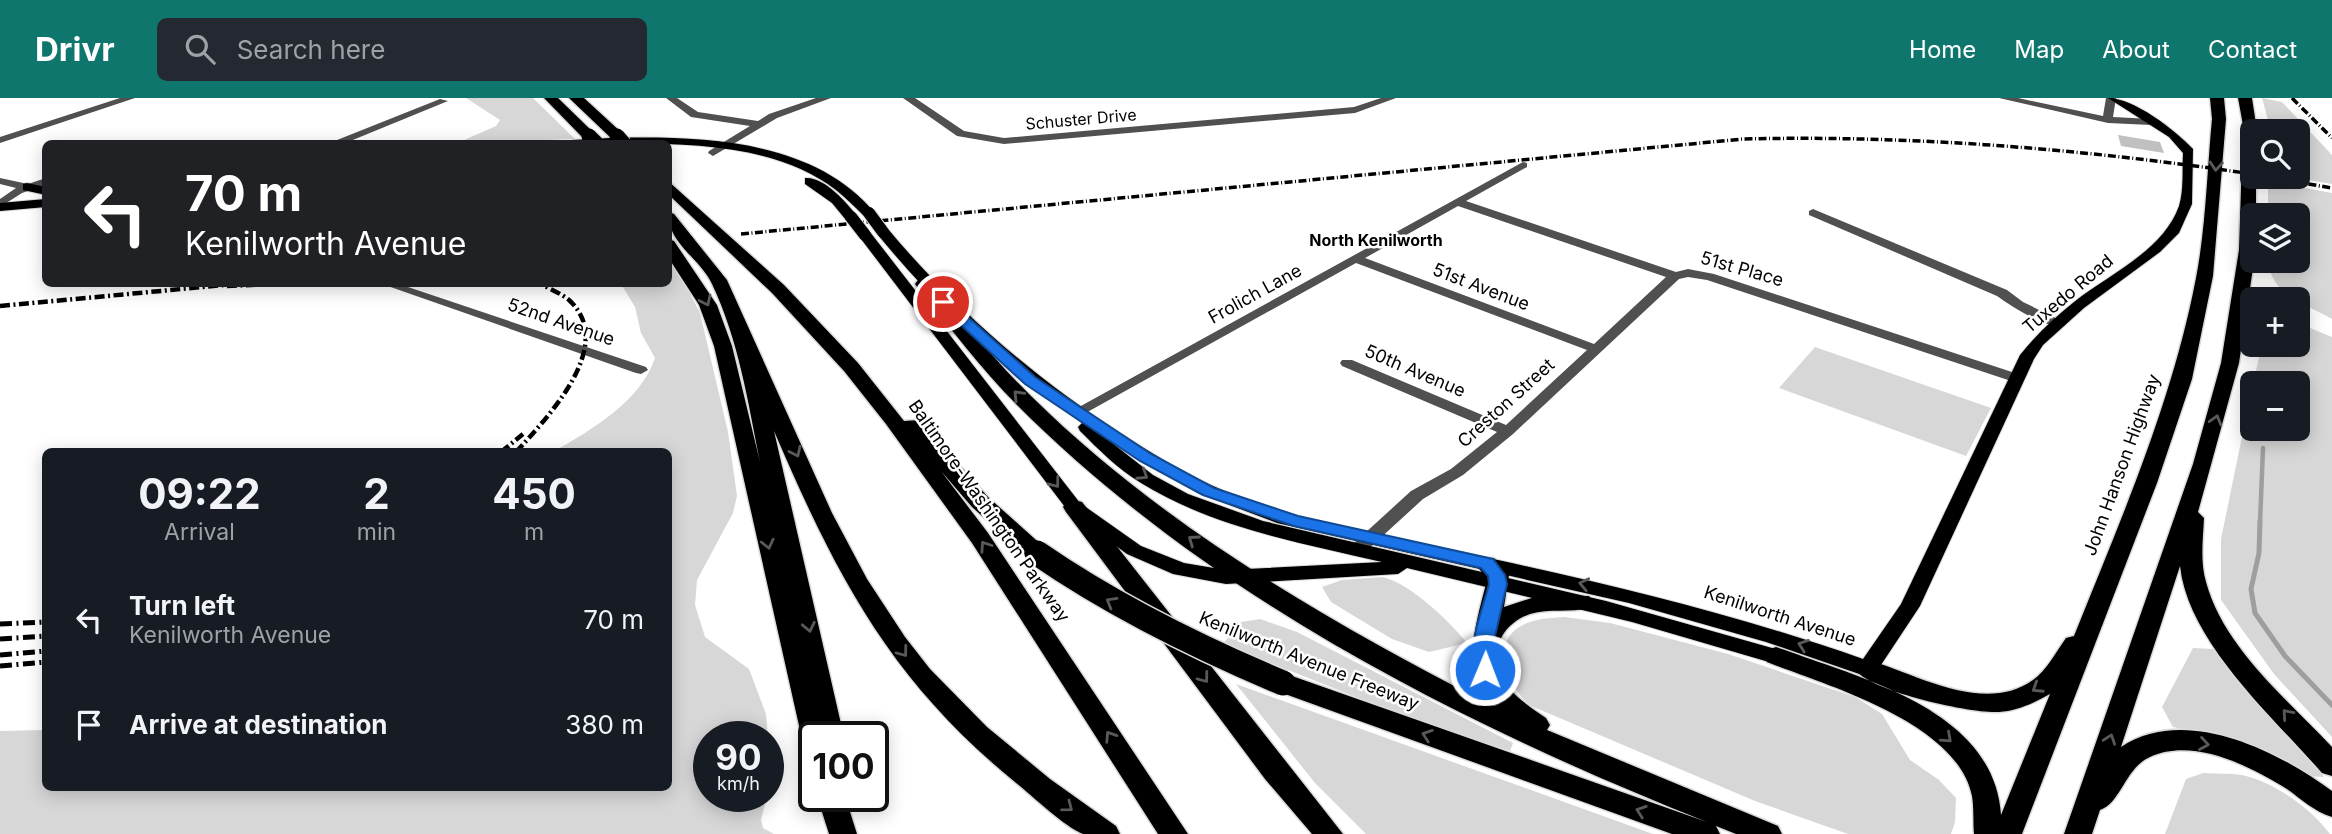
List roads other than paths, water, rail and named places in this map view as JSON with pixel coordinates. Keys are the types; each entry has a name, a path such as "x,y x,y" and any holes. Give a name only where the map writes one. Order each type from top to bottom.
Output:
{"highway":[{"path":"551,98 593,140"},
{"path":"576,98 621,140"},
{"name":"John Hanson Highway","path":"2008,834 2162,439 2196,326 2211,219 2219,119 2217,98"},
{"path":"2079,831 2196,486 2221,402 2242,293 2247,250 2250,125 2245,98"},
{"name":"Baltimore-Washington Parkway","path":"672,190 778,289 851,367 980,538 1174,834"},
{"path":"672,222 719,280 746,346 851,570 897,645 940,697 976,732 1037,784 1101,831"},
{"path":"672,250 702,293 723,346 809,721"},
{"path":"924,284 996,372 1063,438 1154,512 1249,578 1423,680 1591,761 1768,834"},
{"path":"746,346 828,721"},
{"name":"Kenilworth Avenue Freeway","path":"851,367 905,415 980,502 1037,553 1093,591 1154,626 1283,683 1706,834"},
{"path":"2196,486 2191,561 2200,600 2232,651 2332,765"},
{"path":"1074,507 1266,760 1329,834"},
{"path":"1492,574 1483,645 1485,670 1502,697 1530,721 1591,761"},
{"path":"1483,645 1493,627 1511,613 1545,603 1581,602"},
{"path":"1868,669 1952,698 1989,702 2014,699 2044,685 2094,617"},
{"path":"1776,656 1910,710"},
{"path":"1868,669 1883,691 1946,736 1978,773 1989,802 1989,834"},
{"path":"2079,831 2129,755 2146,745 2170,741 2213,745 2261,762 2291,777 2332,806"},
{"path":"836,812 843,834"},
{"path":"846,812 850,834"}],"main road":[{"name":"Tuxedo Road","path":"1868,669 1910,607 2016,378 2033,347 2102,286 2155,249 2180,220 2186,204 2191,157 2183,143 2112,98"},
{"name":"Kenilworth Avenue","path":"672,144 776,158 819,173 853,195 924,284 1012,366 1160,466 1222,497 1450,573"},
{"name":"Kenilworth Avenue","path":"672,149 719,150 756,161 805,179 837,200 1074,507 1123,543 1156,561 1202,574 1249,578 1366,568 1492,574 1581,602 1689,629 1832,672 1857,673 1868,669"},
{"path":"27,187 42,190"},
{"path":"0,205 42,203"},
{"path":"0,215 42,211"},
{"name":"Kenilworth Avenue","path":"1363,544 1492,574 1688,610 1786,639 1868,669"},
{"path":"1305,573 1363,544"}],"street":[{"path":"0,140 130,98"},
{"path":"671,98 695,115 759,124"},
{"path":"719,150 788,108 826,98"},
{"name":"Schuster Drive","path":"908,98 961,134 1004,141 1354,110 1391,98"},
{"path":"2004,98 2108,120 2151,122"},
{"name":"Tuxedo Road","path":"2108,120 2112,98"},
{"path":"342,140 443,101"},
{"name":"Frolich Lane","path":"1077,412 1523,165"},
{"path":"0,181 27,187"},
{"path":"0,205 27,187 42,182"},
{"name":"51st Place","path":"1458,202 1675,276 1688,273 1710,277 2016,378"},
{"path":"1813,213 2002,293 2018,305 2059,323"},
{"name":"51st Avenue","path":"1357,258 1593,348"},
{"name":"Creston Street","path":"1363,544 1417,495 1457,472 1508,431 1593,348 1675,276"},
{"name":"52nd Avenue","path":"397,287 641,370"},
{"name":"50th Avenue","path":"1347,363 1508,431"}],"waterway":[{"path":"2260,523 2263,448"},
{"path":"2260,521 2259,553 2251,589 2255,613 2285,656 2332,705"}],"railway":[{"path":"2292,98 2332,138"},
{"path":"741,234 1743,139 1871,139 1998,146 2125,157 2240,172"},
{"path":"2310,184 2332,188"},
{"path":"0,306 203,287"},
{"path":"520,448 559,401 572,380 582,359 586,338 582,318 569,300 546,287"},
{"path":"506,448 523,434"},
{"path":"0,624 42,622"},
{"path":"0,639 42,636"},
{"path":"0,655 42,651"},
{"path":"0,666 42,662"}],"district":[{"name":"North Kenilworth","path":"1376,240"}]}
